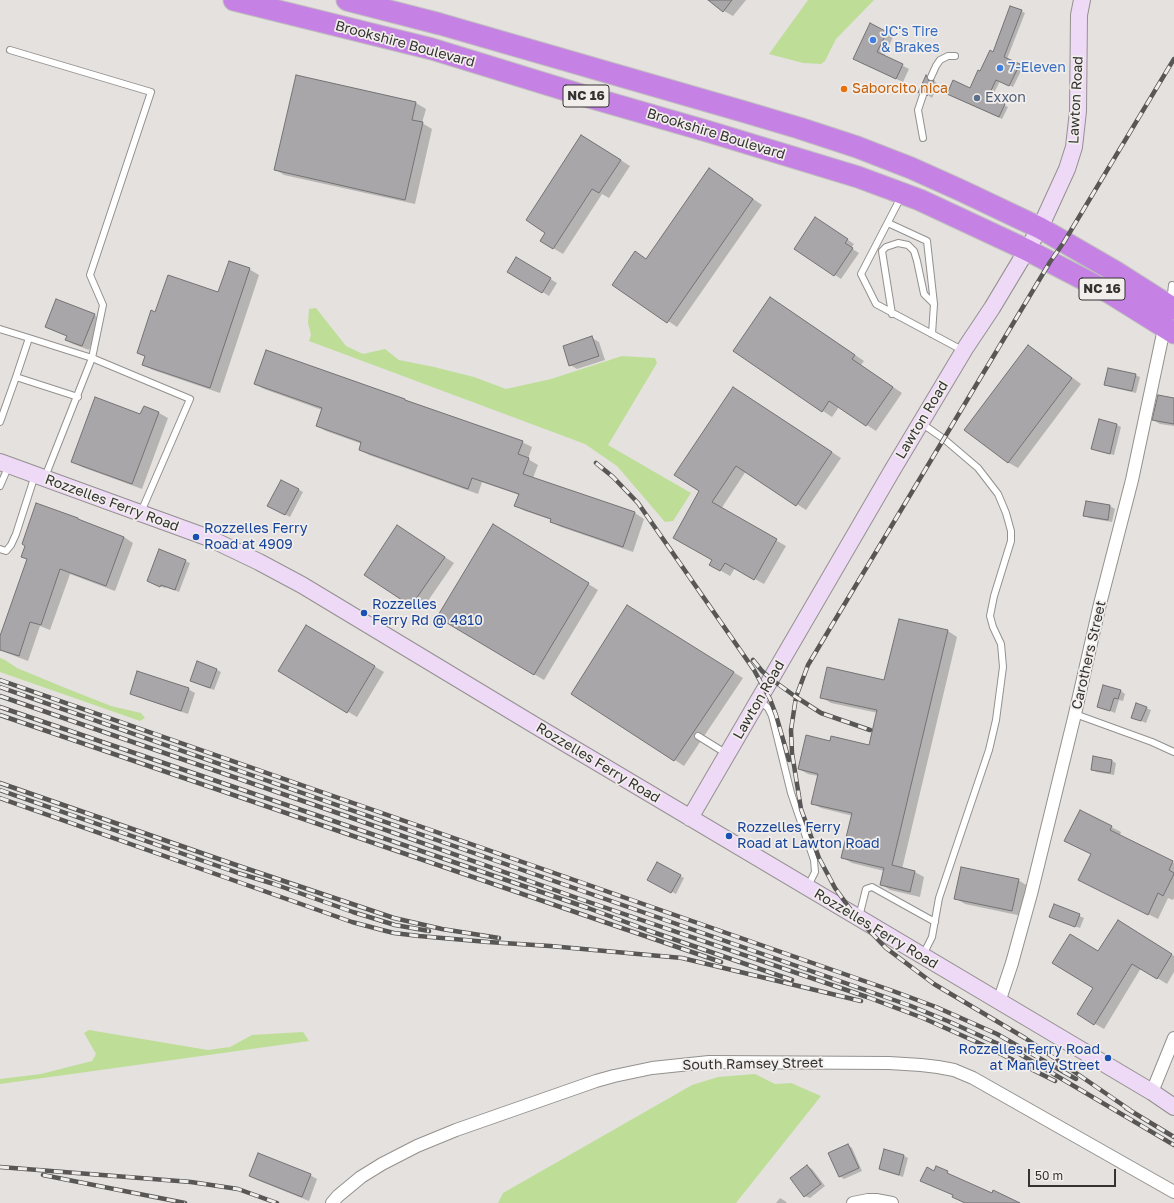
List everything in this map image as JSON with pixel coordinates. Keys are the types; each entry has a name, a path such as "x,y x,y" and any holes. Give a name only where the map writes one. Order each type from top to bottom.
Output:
{"highway":[{"name":"Brookshire Boulevard","path":"234,0 432,49 851,175 920,200 1027,250 1110,293 1170,318"},
{"name":"Brookshire Boulevard","path":"347,0 440,24 799,128 911,168 1040,228 1116,272 1170,318"}],"street":[{"name":"Lawton Road","path":"690,818 921,422 1040,228 1067,169 1074,148 1078,111 1079,16 1082,0"},
{"name":"Carothers Street","path":"999,1002 1032,894 1100,604 1132,480 1170,318"},
{"name":"Rozzelles Ferry Road","path":"4,464 209,538 296,582 807,888 1152,1092 1174,1107"},
{"path":"1152,1092 1174,1038"},
{"name":"South Ramsey Street","path":"332,1203 361,1177 382,1164 418,1146 456,1130 596,1081 652,1068 690,1063 747,1062 921,1064 954,1070 973,1078 1174,1192"},
{"path":"853,1203 876,1200 892,1203"}],"lane":[{"path":"0,549 6,551 11,545 40,477 78,397 92,358 103,305 90,275 151,92 10,50"},
{"path":"931,77 940,60 948,56 955,56"},
{"path":"923,95 918,110 923,138"},
{"path":"903,194 861,274 876,304 892,314 964,351"},
{"path":"888,223 927,241 934,304 932,334"},
{"path":"892,314 882,251 886,247 898,243 908,245 914,251 924,294 934,304"},
{"path":"1170,318 1172,285"},
{"path":"0,329 92,358 190,399 141,514"},
{"path":"0,422 29,338"},
{"path":"16,377 78,397"},
{"path":"921,422 944,439 978,468 998,494 1006,513 1011,531 1011,541 994,596 990,616 993,627 1001,644 1003,667 996,720 990,750 939,898 932,937 922,956"},
{"path":"0,486 4,464"},
{"path":"759,700 768,708 772,716 790,793 814,860 815,872 807,888"},
{"path":"1075,714 1152,742 1174,752"},
{"path":"698,736 727,754"},
{"path":"859,918 866,889 872,887 935,922"}],"green space":[{"path":"808,0 874,0 836,39 825,61 821,64 803,63 769,54"},
{"path":"316,308 346,346 363,354 385,349 399,360 474,377 506,389 551,379 622,356 655,358 657,363 608,445 691,493 673,521 665,522 617,466 585,444 309,341 311,335 308,323 309,309"},
{"path":"0,658 17,668 111,706 141,713 145,718 140,721 0,672"},
{"path":"89,1030 208,1050 230,1047 252,1035 303,1032 309,1041 0,1084 0,1079 41,1074 92,1061 96,1054 84,1033"},
{"path":"755,1074 775,1084 791,1083 821,1096 736,1203 498,1203 503,1193 692,1085 718,1077"}],"building":[{"path":"708,0 732,0 723,12"},
{"path":"1010,6 1022,10 1004,57 1020,64 1009,86 996,80 988,97 1005,104 999,117 947,94 953,80 970,88 978,70 980,71 990,50 993,52"},
{"name":"JC's Tire & Brakes","path":"870,23 887,32 877,52 903,64 896,79 853,59"},
{"path":"296,75 416,102 412,120 423,122 405,200 274,170"},
{"path":"926,75 929,81 934,80 927,96 927,92 924,91 918,93"},
{"path":"581,135 621,160 599,193 592,189 553,249 540,241 545,233 526,220"},
{"path":"709,168 753,199 667,323 612,285 635,251 646,259"},
{"path":"815,217 848,239 845,243 853,248 834,276 794,249"},
{"path":"516,257 551,278 542,293 507,272"},
{"path":"229,261 250,268 210,388 142,365 145,356 137,353 151,310 155,312 168,275 218,292"},
{"path":"770,297 855,355 852,359 893,387 866,426 829,401 822,412 733,351"},
{"path":"56,299 95,314 82,346 65,340 67,336 45,327"},
{"path":"592,336 599,356 569,366 563,346"},
{"path":"1028,345 1072,378 1008,463 964,430"},
{"path":"266,350 523,441 518,454 529,458 523,474 635,512 623,547 550,522 551,519 514,506 519,494 472,478 468,489 359,450 361,442 316,426 322,408 254,384"},
{"path":"1108,368 1136,374 1132,391 1104,385"},
{"path":"733,387 832,452 796,506 736,466 712,502 777,539 754,580 725,563 720,571 709,565 712,560 673,538 699,491 674,475"},
{"path":"1158,395 1174,398 1174,424 1152,420"},
{"path":"95,397 140,414 144,406 159,412 132,484 71,462"},
{"path":"1099,419 1117,424 1110,454 1091,449"},
{"path":"281,480 299,489 285,515 267,506"},
{"path":"1086,501 1110,505 1108,520 1083,516"},
{"path":"36,503 124,537 106,586 60,569 41,625 30,622 19,656 0,650 0,636 27,559 21,557 25,546 22,544"},
{"path":"493,524 589,583 534,675 437,617"},
{"path":"397,525 445,557 411,606 364,575"},
{"path":"159,549 186,560 175,590 161,585 160,587 147,581"},
{"path":"627,605 734,672 674,761 571,694"},
{"path":"899,619 948,630 892,865 915,871 910,892 880,885 884,868 841,858 852,813 811,804 818,774 798,769 806,735 830,741 831,736 869,745 877,710 820,698 827,667 884,680"},
{"path":"306,625 375,666 347,713 278,671"},
{"path":"197,661 217,669 210,688 190,681"},
{"path":"137,671 189,688 181,711 130,694"},
{"path":"1103,685 1121,690 1118,699 1114,698 1110,711 1097,707"},
{"path":"1136,703 1147,707 1141,721 1131,718"},
{"path":"1093,756 1112,760 1110,773 1091,770"},
{"path":"1080,810 1112,826 1110,830 1173,861 1169,870 1174,874 1163,896 1158,893 1148,915 1078,880 1091,854 1064,841"},
{"path":"657,862 681,875 671,893 647,880"},
{"path":"961,867 1019,879 1012,911 954,899"},
{"path":"1054,904 1080,914 1075,927 1049,917"},
{"path":"1118,920 1172,954 1157,979 1132,964 1094,1025 1077,1014 1093,988 1052,963 1070,934 1098,951"},
{"path":"848,1144 859,1168 839,1177 828,1153"},
{"path":"884,1149 904,1155 899,1175 879,1169"},
{"path":"258,1153 311,1174 302,1197 249,1176"},
{"path":"807,1165 821,1184 804,1197 790,1178"},
{"path":"936,1166 948,1171 947,1173 992,1193 993,1190 1020,1203 965,1203 952,1197 953,1195 920,1181 927,1167 934,1171"}],"railway":[{"path":"1130,1110 1025,1038 934,984 886,948 856,917 835,888 819,858 801,809 792,753 791,730 796,697 808,665 1174,59"},
{"path":"596,463 613,477 638,503 754,670 770,699 789,760"},
{"path":"753,660 771,679 821,713 870,730"},
{"path":"0,680 893,991 936,1007 997,1034 1076,1079"},
{"path":"0,687 911,1006 1018,1053 1174,1145"},
{"path":"0,696 580,899 867,997 923,1018 981,1044 1055,1081"},
{"path":"0,707 588,908 792,980"},
{"path":"0,715 721,962"},
{"path":"0,783 394,918 442,929 499,938"},
{"path":"0,790 353,912 395,925 429,931"},
{"path":"0,798 352,922 394,933 682,958 861,1001"},
{"path":"1126,1108 1174,1137"},
{"path":"0,1167 191,1182 238,1189 277,1203"},
{"path":"43,1175 185,1203"}],"place":[{"name":"JC's Tire & Brakes","path":"873,40"},
{"name":"7-Eleven","path":"1000,68"},
{"name":"Saborcito nica","path":"844,89"},
{"name":"Exxon","path":"977,98"},
{"name":"Rozzelles Ferry Road at 4909","path":"196,537"},
{"name":"Rozzelles Ferry Rd @ 4810","path":"364,613"},
{"name":"Rozzelles Ferry Road at Lawton Road","path":"729,836"},
{"name":"Rozzelles Ferry Road at Manley Street","path":"1108,1058"}]}
